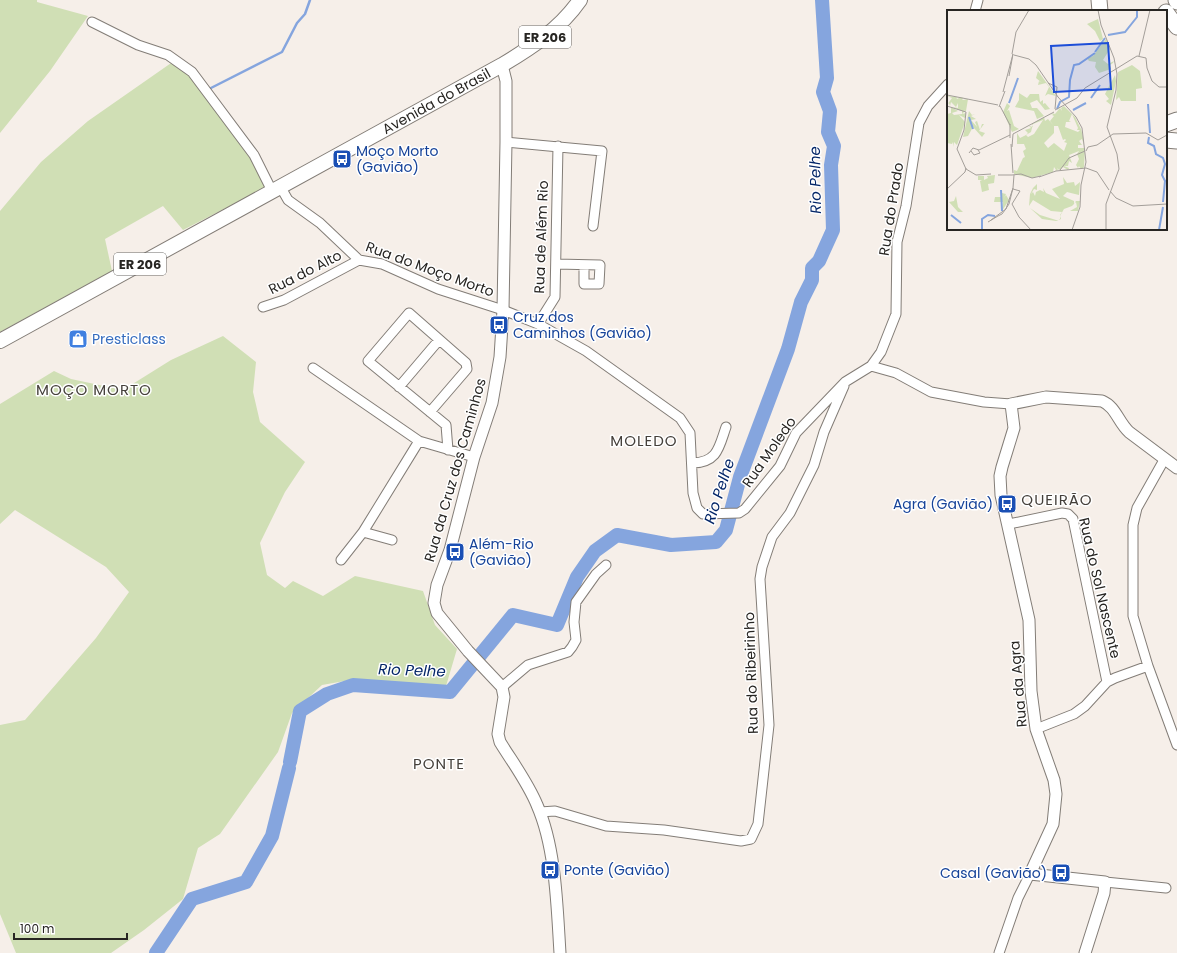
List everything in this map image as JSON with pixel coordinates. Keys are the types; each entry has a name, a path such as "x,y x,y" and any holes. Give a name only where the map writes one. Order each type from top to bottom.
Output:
{"highway":[{"path":"1091,0 1092,10"},
{"path":"1099,0 1100,10"},
{"path":"1158,0 1165,10"},
{"path":"1169,16 1177,30"},
{"path":"1167,124 1177,120"},
{"path":"1167,140 1177,141"}],"main road":[{"name":"Avenida do Brasil","path":"276,189 502,65 549,35 573,10 580,0"},
{"name":"ER 206","path":"0,341 276,189"}],"street":[{"path":"975,10 978,0"},
{"name":"Rua do Moço Morto","path":"92,22 138,45 168,55 182,62 192,72 254,156 276,189 288,200 320,223 359,260 382,264 438,289 503,310 538,324 586,351 680,418 690,433 693,463"},
{"name":"Rua da Cruz dos Caminhos","path":"502,65 506,80 503,310 495,392 474,457 455,531 437,585 434,603 437,613 468,651 502,687"},
{"path":"488,73 496,77 505,92"},
{"name":"Rua do Prado","path":"871,366 881,352 896,314 897,242 906,206 919,123 928,106 947,85"},
{"path":"506,142 602,151 593,226"},
{"name":"Rua de Além Rio","path":"538,324 555,297 558,146"},
{"name":"Rua do Alto","path":"263,307 284,300 359,260"},
{"path":"556,264 584,265"},
{"path":"430,412 467,369 466,363 408,313 368,361 399,387 446,425 448,450"},
{"path":"399,387 439,340"},
{"path":"871,366 896,373 931,392 984,402 1011,404 1046,398 1102,401 1109,404 1114,409 1123,426 1129,432 1164,460 1177,468"},
{"name":"Rua Moledo","path":"693,463 693,493 696,508 703,514 739,513 745,509 780,466 796,433 845,382 871,366"},
{"path":"314,368 419,441 474,457"},
{"name":"Rua do Ribeirinho","path":"540,812 555,811 606,826 664,830 741,840 751,838 758,824 769,725 760,579 762,567 772,537 790,513 814,465 824,432 842,393 845,382"},
{"name":"Rua da Agra","path":"999,953 1018,898 1053,824 1056,805 1054,780 1036,729 1031,691 1029,620 1001,495 1000,476 1014,428 1011,404"},
{"path":"693,463 703,462 712,458 719,449 726,427"},
{"path":"341,560 363,532 419,441"},
{"path":"1164,460 1137,508 1133,525 1133,616 1148,666 1177,745"},
{"name":"Rua do Sol Nascente","path":"1008,524 1062,513 1068,514 1073,519 1107,682"},
{"path":"363,532 392,540"},
{"path":"560,953 554,876 540,812 532,792 500,742 498,734 504,698 502,687 528,665 568,652 576,640 574,622 576,602 596,574 606,564"},
{"path":"1036,729 1074,714 1107,682 1148,666"},
{"path":"1030,874 1166,888"},
{"path":"1085,953 1104,893 1105,882"}],"green space":[{"path":"0,0 37,0 37,2 88,16 50,71 0,133"},
{"path":"174,61 189,72 252,161 265,182 265,188 183,230 163,206 105,239 112,271 0,332 0,211 41,162 88,121"},
{"path":"223,336 256,362 253,392 260,422 305,462 285,492 260,543 267,575 285,588 293,581 323,596 355,576 423,591 435,625 457,649 446,686 356,679 322,685 292,713 278,752 220,834 198,848 183,899 144,930 111,953 16,953 0,914 0,725 25,720 96,638 129,592 106,567 15,510 0,524 0,404 54,371 71,379 123,390 171,360"}],"waterway":[{"path":"209,89 282,52 297,23 305,14 310,0"},
{"name":"Rio Pelhe","path":"290,762 300,711 327,694 353,685 450,692 513,615 557,625 577,577 595,551 617,535 671,545 716,542 726,530 740,477 788,349 801,302 812,280 812,268 819,261 833,230 831,165 834,146 828,132 830,111 823,92 827,78 822,0"},
{"name":"Rio Pelhe","path":"156,953 192,899 246,882 272,836 289,768"}],"place":[{"name":"Moço Morto (Gavião)","path":"342,159"},
{"name":"Cruz dos Caminhos (Gavião)","path":"499,325"},
{"name":"Presticlass","path":"78,339"},
{"name":"Agra (Gavião)","path":"1007,504"},
{"name":"Além-Rio (Gavião)","path":"455,552"},
{"name":"Ponte (Gavião)","path":"550,870"},
{"name":"Casal (Gavião)","path":"1061,873"}],"district":[{"name":"MOÇO MORTO","path":"94,389"},
{"name":"MOLEDO","path":"644,440"},
{"name":"QUEIRÃO","path":"1057,499"},
{"name":"PONTE","path":"439,763"}]}
